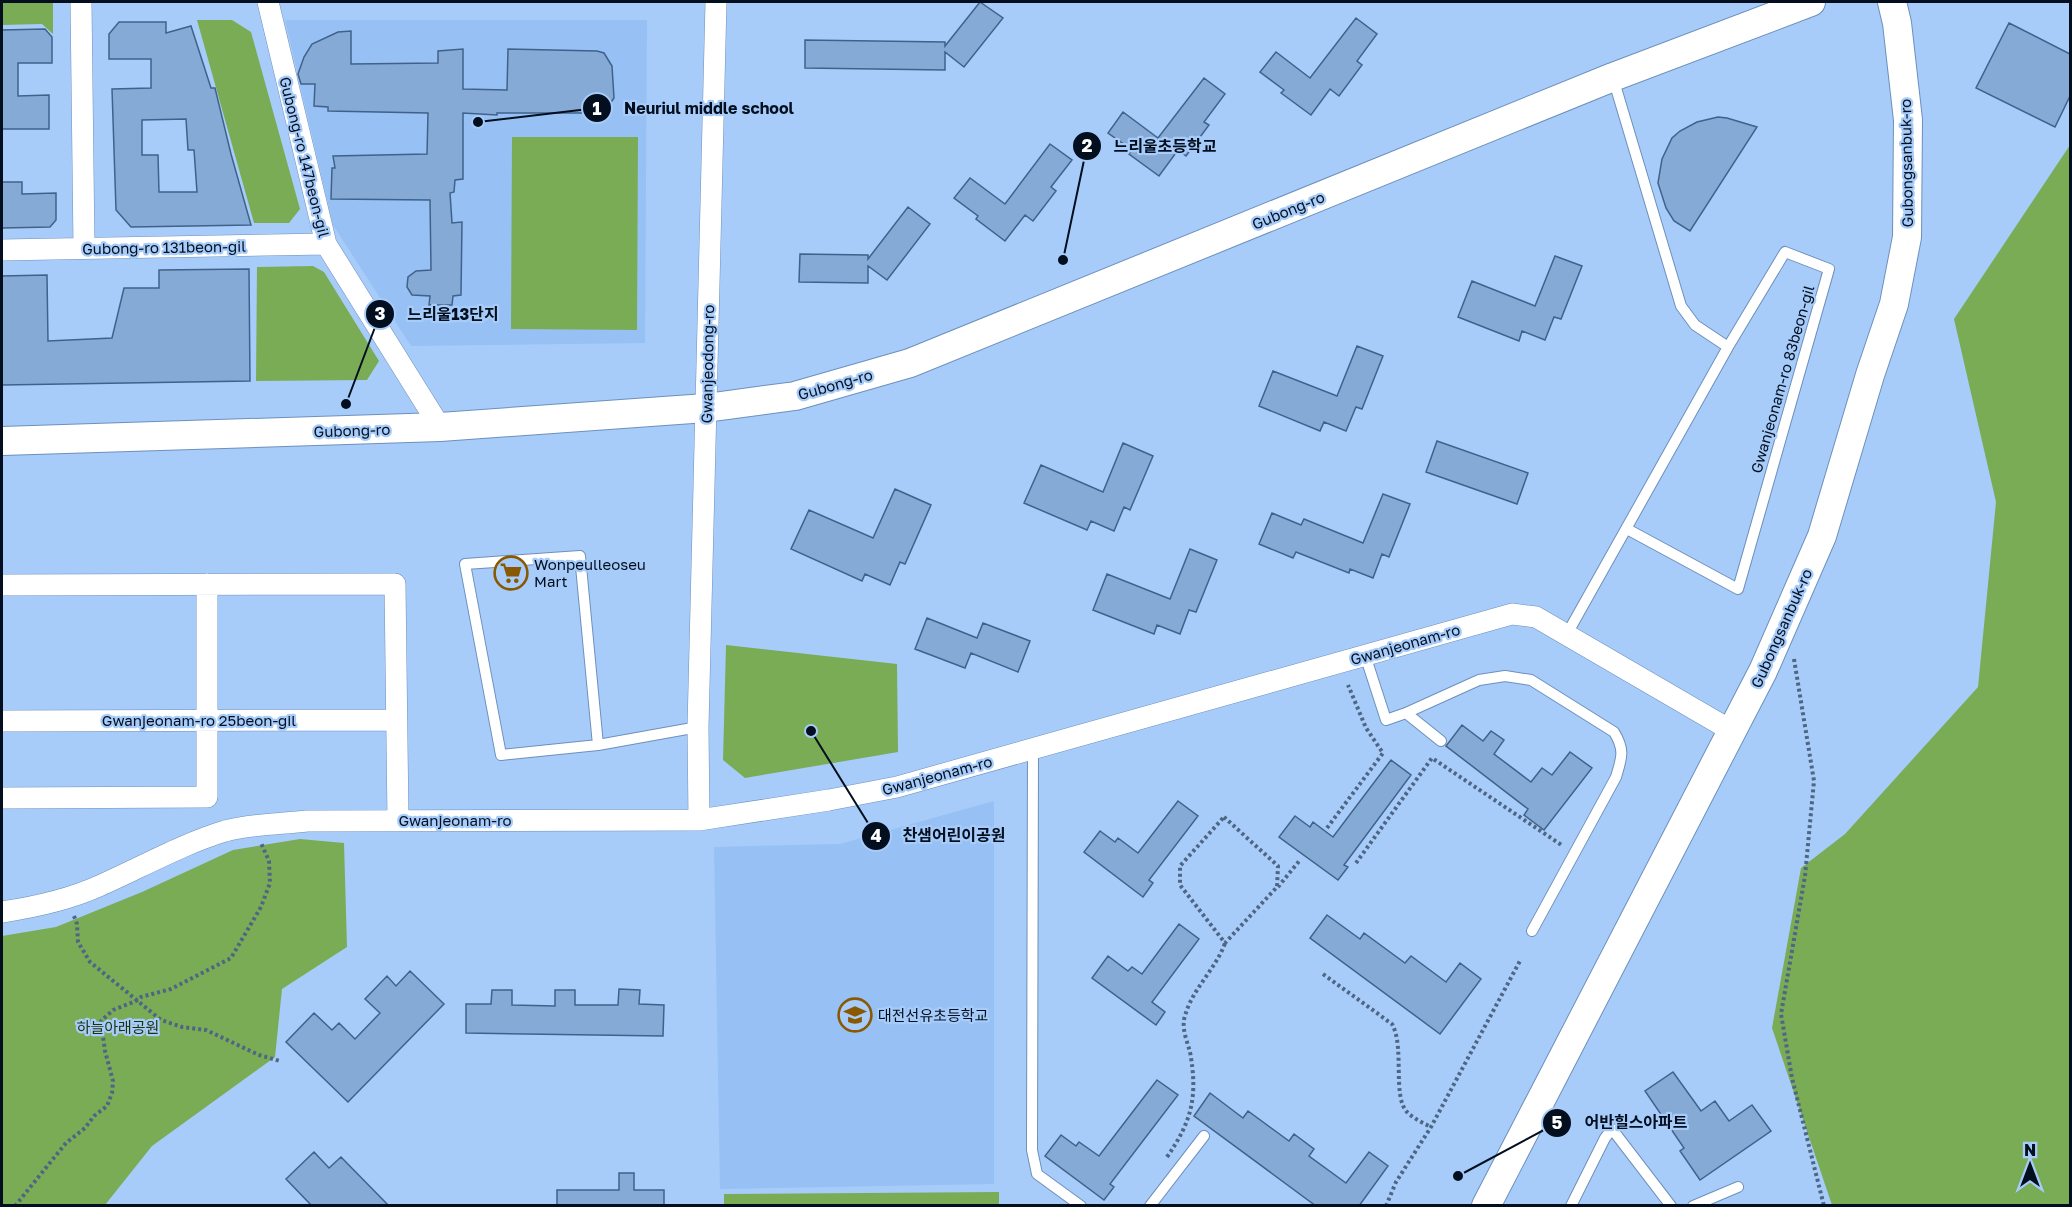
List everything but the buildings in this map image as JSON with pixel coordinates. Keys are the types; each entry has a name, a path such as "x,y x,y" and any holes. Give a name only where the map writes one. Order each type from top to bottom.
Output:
{"main road":[{"name":"Gubong-ro","path":"2,441 440,427 706,408 795,396 910,363 1613,77 1811,2"},
{"name":"Gubongsanbuk-ro","path":"1486,1206 1763,671 1822,536 1870,375 1894,304 1907,237 1908,120 1897,23 1892,2"}],"street":[{"path":"81,2 84,248"},
{"name":"Gubong-ro 147beon-gil","path":"268,2 326,244 440,427"},
{"name":"Gwanjeodong-ro","path":"699,820 698,727 716,2"},
{"name":"Gubong-ro 131beon-gil","path":"2,250 326,244"},
{"path":"2,798 207,797 207,584"},
{"path":"2,585 395,584 398,820"},
{"name":"Gwanjeonam-ro","path":"2,912 30,908 97,887 226,831 307,821 699,820 897,787 1512,614 1536,617 1732,731"},
{"name":"Gwanjeonam-ro 25beon-gil","path":"2,721 396,720"}],"lane":[{"path":"1613,77 1682,306 1695,326 1728,347"},
{"name":"Gwanjeonam-ro 83beon-gil","path":"1567,634 1728,347 1785,252 1829,269 1738,589 1627,529"},
{"path":"598,745 580,556 465,564 501,755 598,745 698,727"},
{"path":"1365,655 1386,720 1479,680 1492,677 1518,677 1531,680 1614,732 1622,745 1622,759 1616,777 1532,931"},
{"path":"1406,713 1441,741"},
{"path":"1033,748 1032,1150 1037,1174 1081,1206"},
{"path":"1571,1206 1605,1138 1612,1129 1671,1206"},
{"path":"1150,1206 1204,1136"},
{"path":"1693,1206 1738,1187"}],"path":[{"path":"1793,652 1814,781 1804,876 1781,1014 1792,1078 1824,1206"},
{"path":"1327,828 1383,753 1366,728 1348,685"},
{"path":"1356,863 1432,758 1566,848"},
{"path":"1225,943 1180,885 1180,866 1224,817 1278,866 1277,887"},
{"path":"15,1206 66,1143 107,1106 112,1093 113,1081 105,1051 101,1021 113,1010 141,997 171,989 231,958 261,907 270,883 269,861 258,837"},
{"path":"1166,1159 1179,1140 1193,1105 1194,1085 1184,1019 1190,1002 1221,955 1225,943 1300,860"},
{"path":"66,898 77,924 78,942 90,962 136,1001 162,1020 182,1027 206,1030 259,1055 280,1061"},
{"path":"1386,1206 1396,1182 1431,1127 1521,959"},
{"path":"1323,974 1392,1023 1398,1034 1401,1102 1407,1112 1431,1127"}],"shaded area":[{"path":"285,20 647,20 645,343 411,346 333,225"},
{"name":"대전선유초등학교","path":"994,801 994,1184 720,1189 714,847 840,844"}],"green space":[{"path":"2,2 53,2 53,34 42,24 2,25"},
{"path":"197,20 232,20 251,32 300,209 289,223 254,223"},
{"path":"512,137 638,137 637,330 511,329"},
{"path":"2070,145 2070,1205 1832,1205 1772,1028 1801,868 1845,834 1978,687 1996,502 1954,319"},
{"path":"313,266 324,272 379,361 367,380 256,381 257,267"},
{"path":"726,645 897,664 898,752 745,778 723,760"},
{"name":"하늘아래공원","path":"300,839 344,843 347,947 282,989 275,1057 152,1146 105,1205 2,1205 2,936 56,927 142,892 233,850"},
{"path":"999,1192 999,1206 724,1205 724,1194"}],"place":[{"name":"Neuriul middle school","path":"478,122"},
{"name":"느리울초등학교","path":"1063,260"},
{"name":"느리울13단지","path":"346,404"},
{"name":"Wonpeulleoseu Mart","path":"511,573"},
{"name":"찬샘어린이공원","path":"811,731"},
{"name":"대전선유초등학교","path":"855,1015"},
{"name":"어반힐스아파트","path":"1458,1176"}]}
